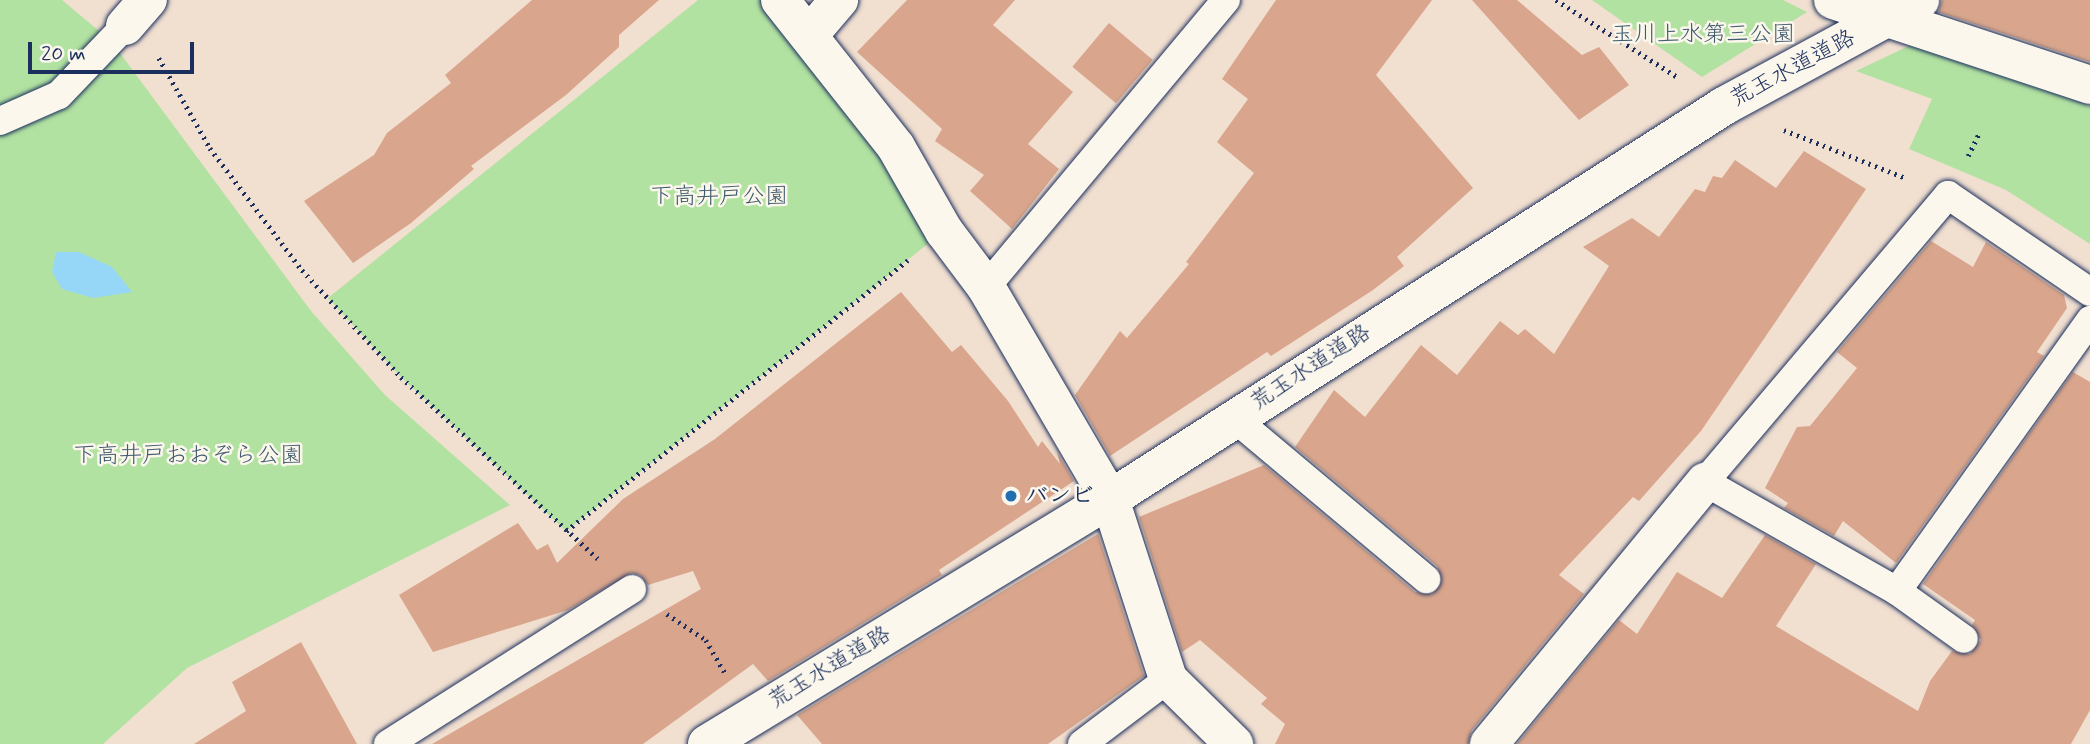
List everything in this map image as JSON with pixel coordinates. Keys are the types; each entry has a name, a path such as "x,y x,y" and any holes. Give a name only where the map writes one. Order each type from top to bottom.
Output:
{"street":[{"path":"780,0 810,34 896,147 944,231 986,287 1110,499 1168,678 1234,744"},
{"path":"810,34 839,0"},
{"path":"1833,0 1884,20 2090,85"},
{"name":"荒玉水道道路","path":"707,744 1110,499 1724,106 1920,0"},
{"path":"1489,744 1705,482"}],"lane":[{"path":"986,287 1226,0"},
{"path":"0,121 59,95 136,13"},
{"path":"1964,639 1897,591 1705,482 1948,195 2090,292"},
{"path":"1897,591 2090,320"},
{"path":"1234,418 1426,579"},
{"path":"388,744 632,589"},
{"path":"1082,744 1168,678"}],"path":[{"path":"1556,0 1724,106 1948,195"},
{"path":"136,13 210,148 302,271 401,377 566,531 632,589 706,640 757,712"},
{"path":"566,531 944,231"}],"green space":[{"name":"下高井戸おおぞら公園","path":"0,0 62,0 111,41 311,311 385,395 510,505 187,668 103,744 0,744"},
{"name":"下高井戸公園","path":"698,0 780,0 944,231 566,531 401,377 328,298"},
{"name":"玉川上水第三公園","path":"1592,0 1783,0 1807,12 1702,77"},
{"name":"玉川上水第三公園","path":"1917,42 2090,106 2090,244 2006,190 1909,149 1932,99 1856,71"}],"water":[{"path":"56,252 79,252 112,267 132,292 93,298 62,289 52,272"}],"building":[{"path":"532,0 659,0 619,35 619,47 566,95 471,166 474,169 411,223 353,263 304,201 374,155 387,133 451,83 445,75"},
{"path":"907,0 1015,0 993,25 1073,92 1028,144 1059,169 1012,229 970,191 984,175 935,141 942,129 857,52"},
{"path":"1276,0 1432,0 1376,75 1473,188 1397,257 1404,266 1373,290 1271,356 1267,352 1110,456 1075,395 1120,331 1127,338 1189,264 1186,262 1254,173 1217,142 1248,99 1222,79"},
{"path":"1472,0 1517,0 1582,55 1599,47 1629,85 1579,120"},
{"path":"1942,0 2090,0 2090,62 1938,12"},
{"path":"1109,23 1153,60 1116,103 1072,67"},
{"path":"1804,151 1866,189 1701,431 1639,501 1633,497 1559,575 1584,594 1472,730 1468,744 1275,744 1285,724 1261,704 1267,698 1200,640 1182,652 1139,517 1264,465 1415,592 1432,594 1442,581 1437,566 1295,447 1334,390 1365,417 1421,345 1457,375 1500,321 1518,335 1525,329 1554,354 1609,266 1583,247 1632,218 1659,237 1695,189 1705,192 1713,176 1722,178 1735,160 1776,188"},
{"path":"1931,241 1973,267 1986,242 2064,295 2067,308 2037,352 2044,356 1896,563 1843,521 1834,536 1784,508 1788,503 1765,488 1797,427 1810,426 1857,368 1837,352"},
{"path":"901,292 952,352 961,345 1008,401 1038,447 1042,441 1060,464 1057,452 1074,481 939,570 942,575 768,681 753,664 643,744 432,744 701,589 693,571 648,585 640,575 631,573 568,610 433,652 399,595 518,523 537,550 548,544 557,563 623,499 715,439"},
{"path":"2073,372 2090,382 2090,710 2071,744 1517,744 1619,620 1637,634 1677,572 1722,598 1765,535 1816,564 1776,626 1918,711 1930,681 1952,651 1970,654 1981,640 1972,625 1975,620 1923,584"},
{"path":"1098,534 1144,676 1048,744 822,744 797,715"},
{"path":"301,642 357,744 194,744 246,711 232,682"}],"place":[{"name":"バンビ","path":"1011,496"}]}
